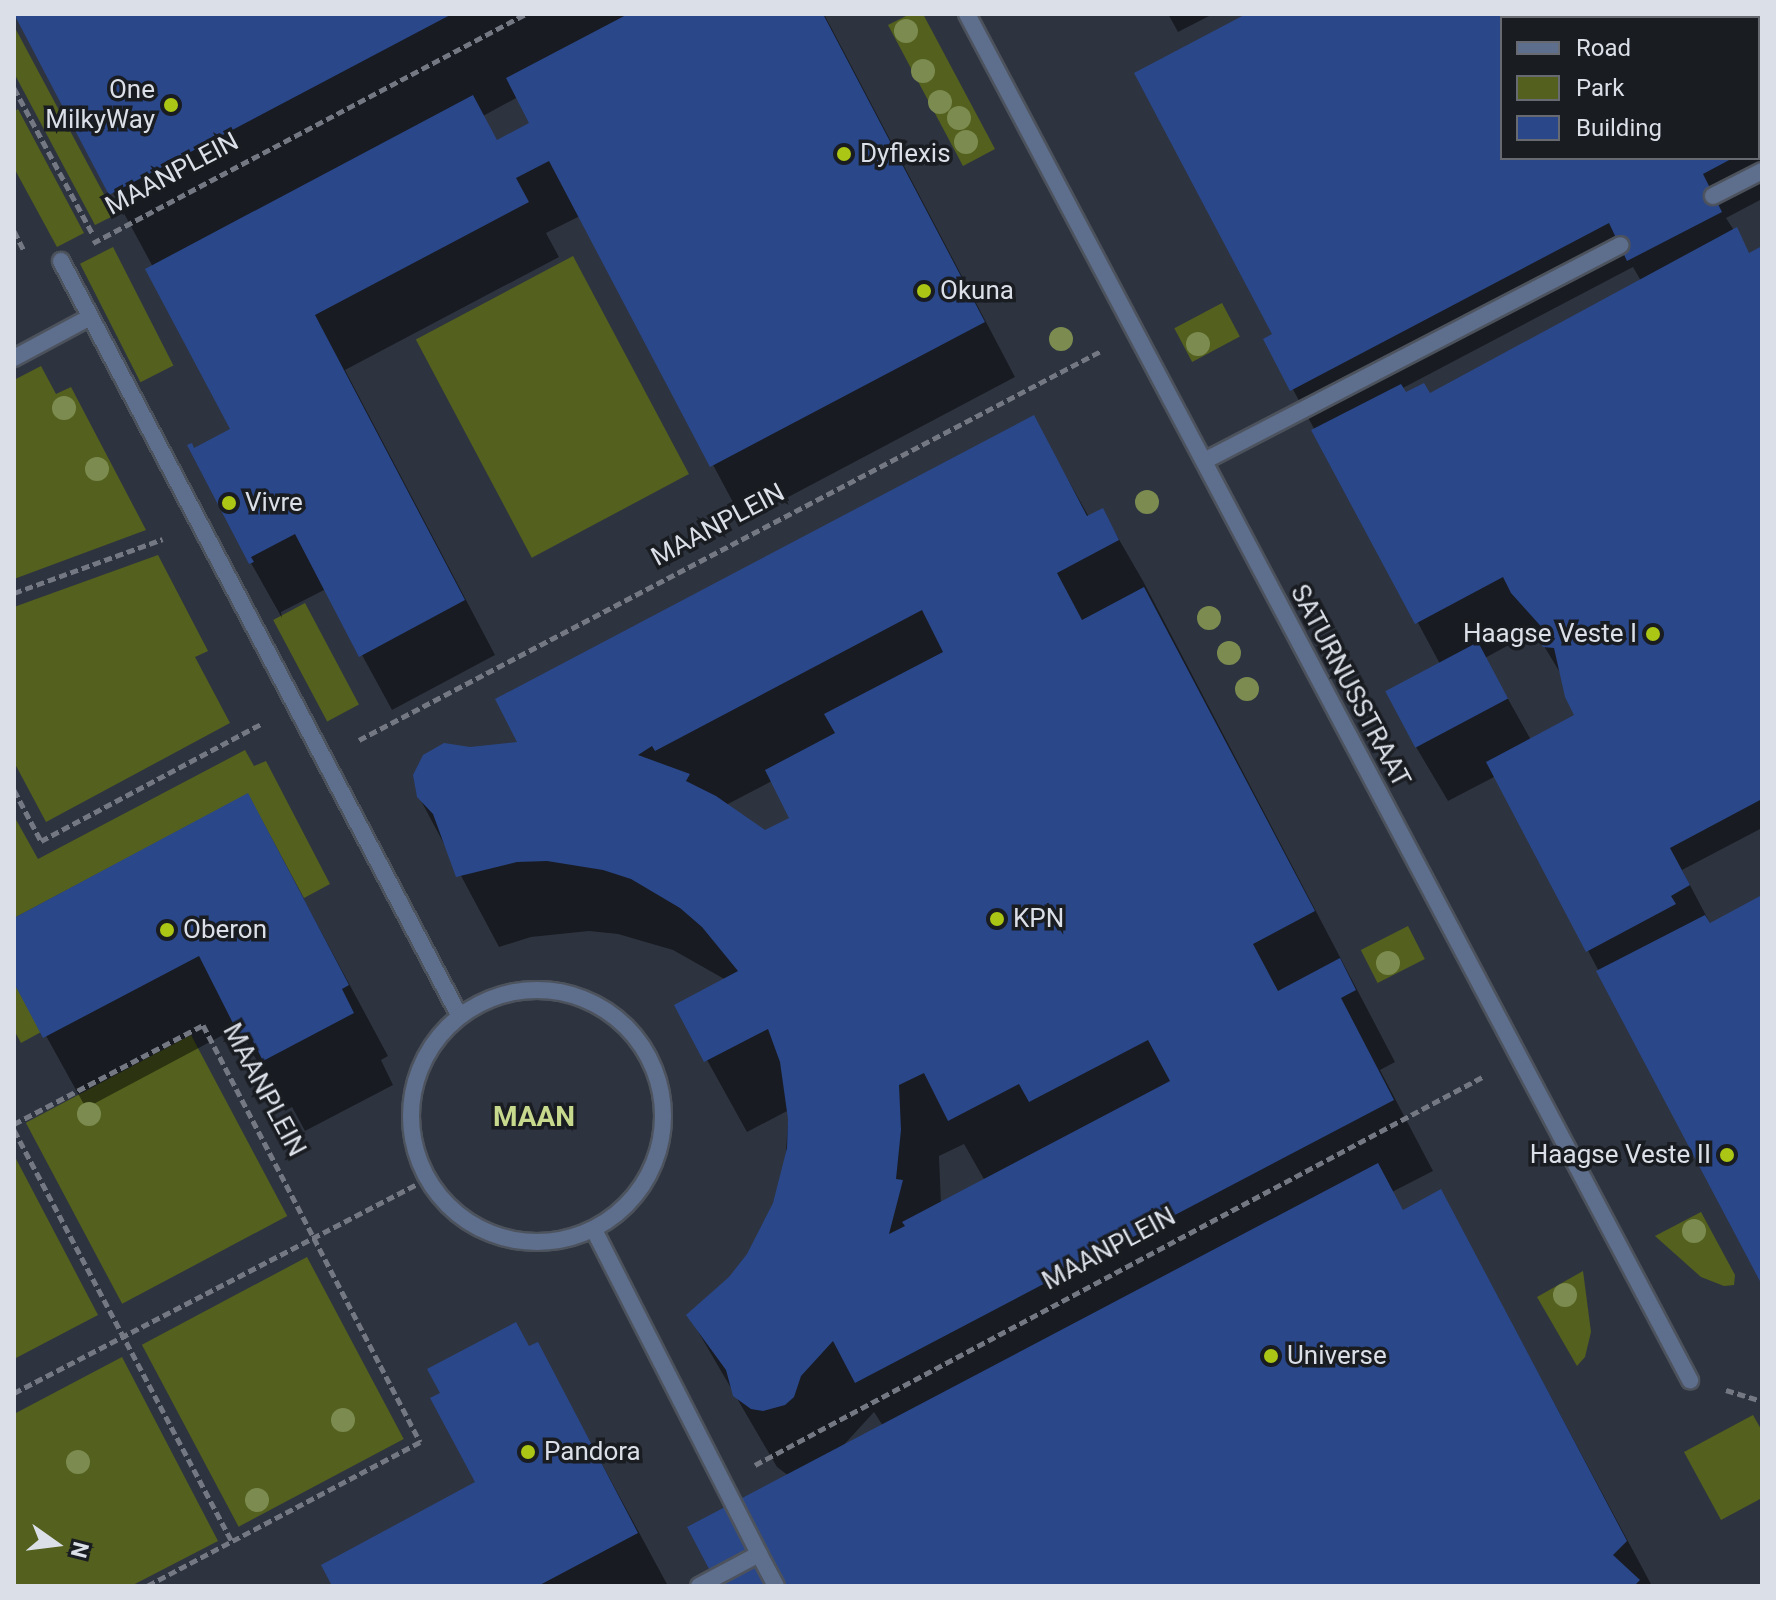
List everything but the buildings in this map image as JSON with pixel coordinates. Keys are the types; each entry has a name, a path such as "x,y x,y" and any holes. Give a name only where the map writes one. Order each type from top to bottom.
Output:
{"street":[{"name":"SATURNUSSTRAAT","path":"967,14 1690,1380"},
{"path":"1713,196 1762,171"},
{"path":"1204,461 1620,245"},
{"path":"61,261 459,1015"},
{"path":"14,358 90,317"},
{"path":"543,989 585,998 622,1022 649,1056 662,1094 662,1135 650,1173 626,1206 594,1230 556,1242 515,1241 478,1229 445,1205 427,1179 422,1172 410,1130 412,1090 431,1046 459,1015 500,994 543,989"},
{"path":"594,1230 776,1586"},
{"path":"699,1586 759,1554"}],"path":[{"name":"MAANPLEIN","path":"61,261 525,14"},
{"name":"MAANPLEIN","path":"14,88 96,241"},
{"name":"MAANPLEIN","path":"323,760 1136,332"},
{"path":"14,593 200,526"},
{"path":"14,790 41,841 294,706"},
{"name":"MAANPLEIN","path":"14,1124 203,1025 420,1442 147,1586"},
{"name":"MAANPLEIN","path":"722,1482 1519,1057"},
{"path":"14,1130 232,1541"},
{"path":"14,1393 427,1179"}],"green space":[{"path":"910,14 923,14 995,149 963,166 888,25"},
{"path":"14,26 115,215 95,225 14,73"},
{"path":"18,109 84,233 57,247 14,168 14,112"},
{"path":"113,247 173,366 140,382 80,264"},
{"path":"573,256 689,474 532,558 416,340"},
{"path":"1222,303 1240,337 1192,362 1174,328"},
{"path":"41,366 56,394 71,387 146,530 14,579 14,380"},
{"path":"158,555 208,651 195,657 230,723 46,822 14,762 14,607"},
{"path":"305,603 359,705 327,721 273,620"},
{"path":"245,750 254,766 266,761 330,884 304,898 248,794 14,918 14,816 38,859"},
{"path":"1408,926 1425,959 1378,983 1361,950"},
{"path":"14,983 41,1032 21,1043 14,1030"},
{"path":"191,1035 287,1216 122,1304 26,1123"},
{"path":"14,1155 98,1315 14,1359"},
{"path":"1701,1212 1735,1275 1734,1285 1724,1286 1701,1277 1655,1236"},
{"path":"307,1257 404,1439 239,1527 142,1345"},
{"path":"1583,1271 1591,1332 1585,1357 1577,1366 1537,1297"},
{"path":"122,1357 218,1541 131,1586 14,1586 14,1414"},
{"path":"1753,1415 1762,1431 1762,1498 1721,1520 1684,1452"}],"place":[{"name":"One MilkyWay","path":"171,105"},
{"name":"Dyflexis","path":"844,154"},
{"name":"Okuna","path":"924,291"},
{"name":"Vivre","path":"229,503"},
{"name":"Haagse Veste I","path":"1653,634"},
{"name":"KPN","path":"997,919"},
{"name":"Oberon","path":"167,930"},
{"name":"Haagse Veste II","path":"1727,1155"},
{"name":"Universe","path":"1271,1356"},
{"name":"Pandora","path":"528,1452"}],"district":[{"name":"MAAN","path":"534,1117"}]}
